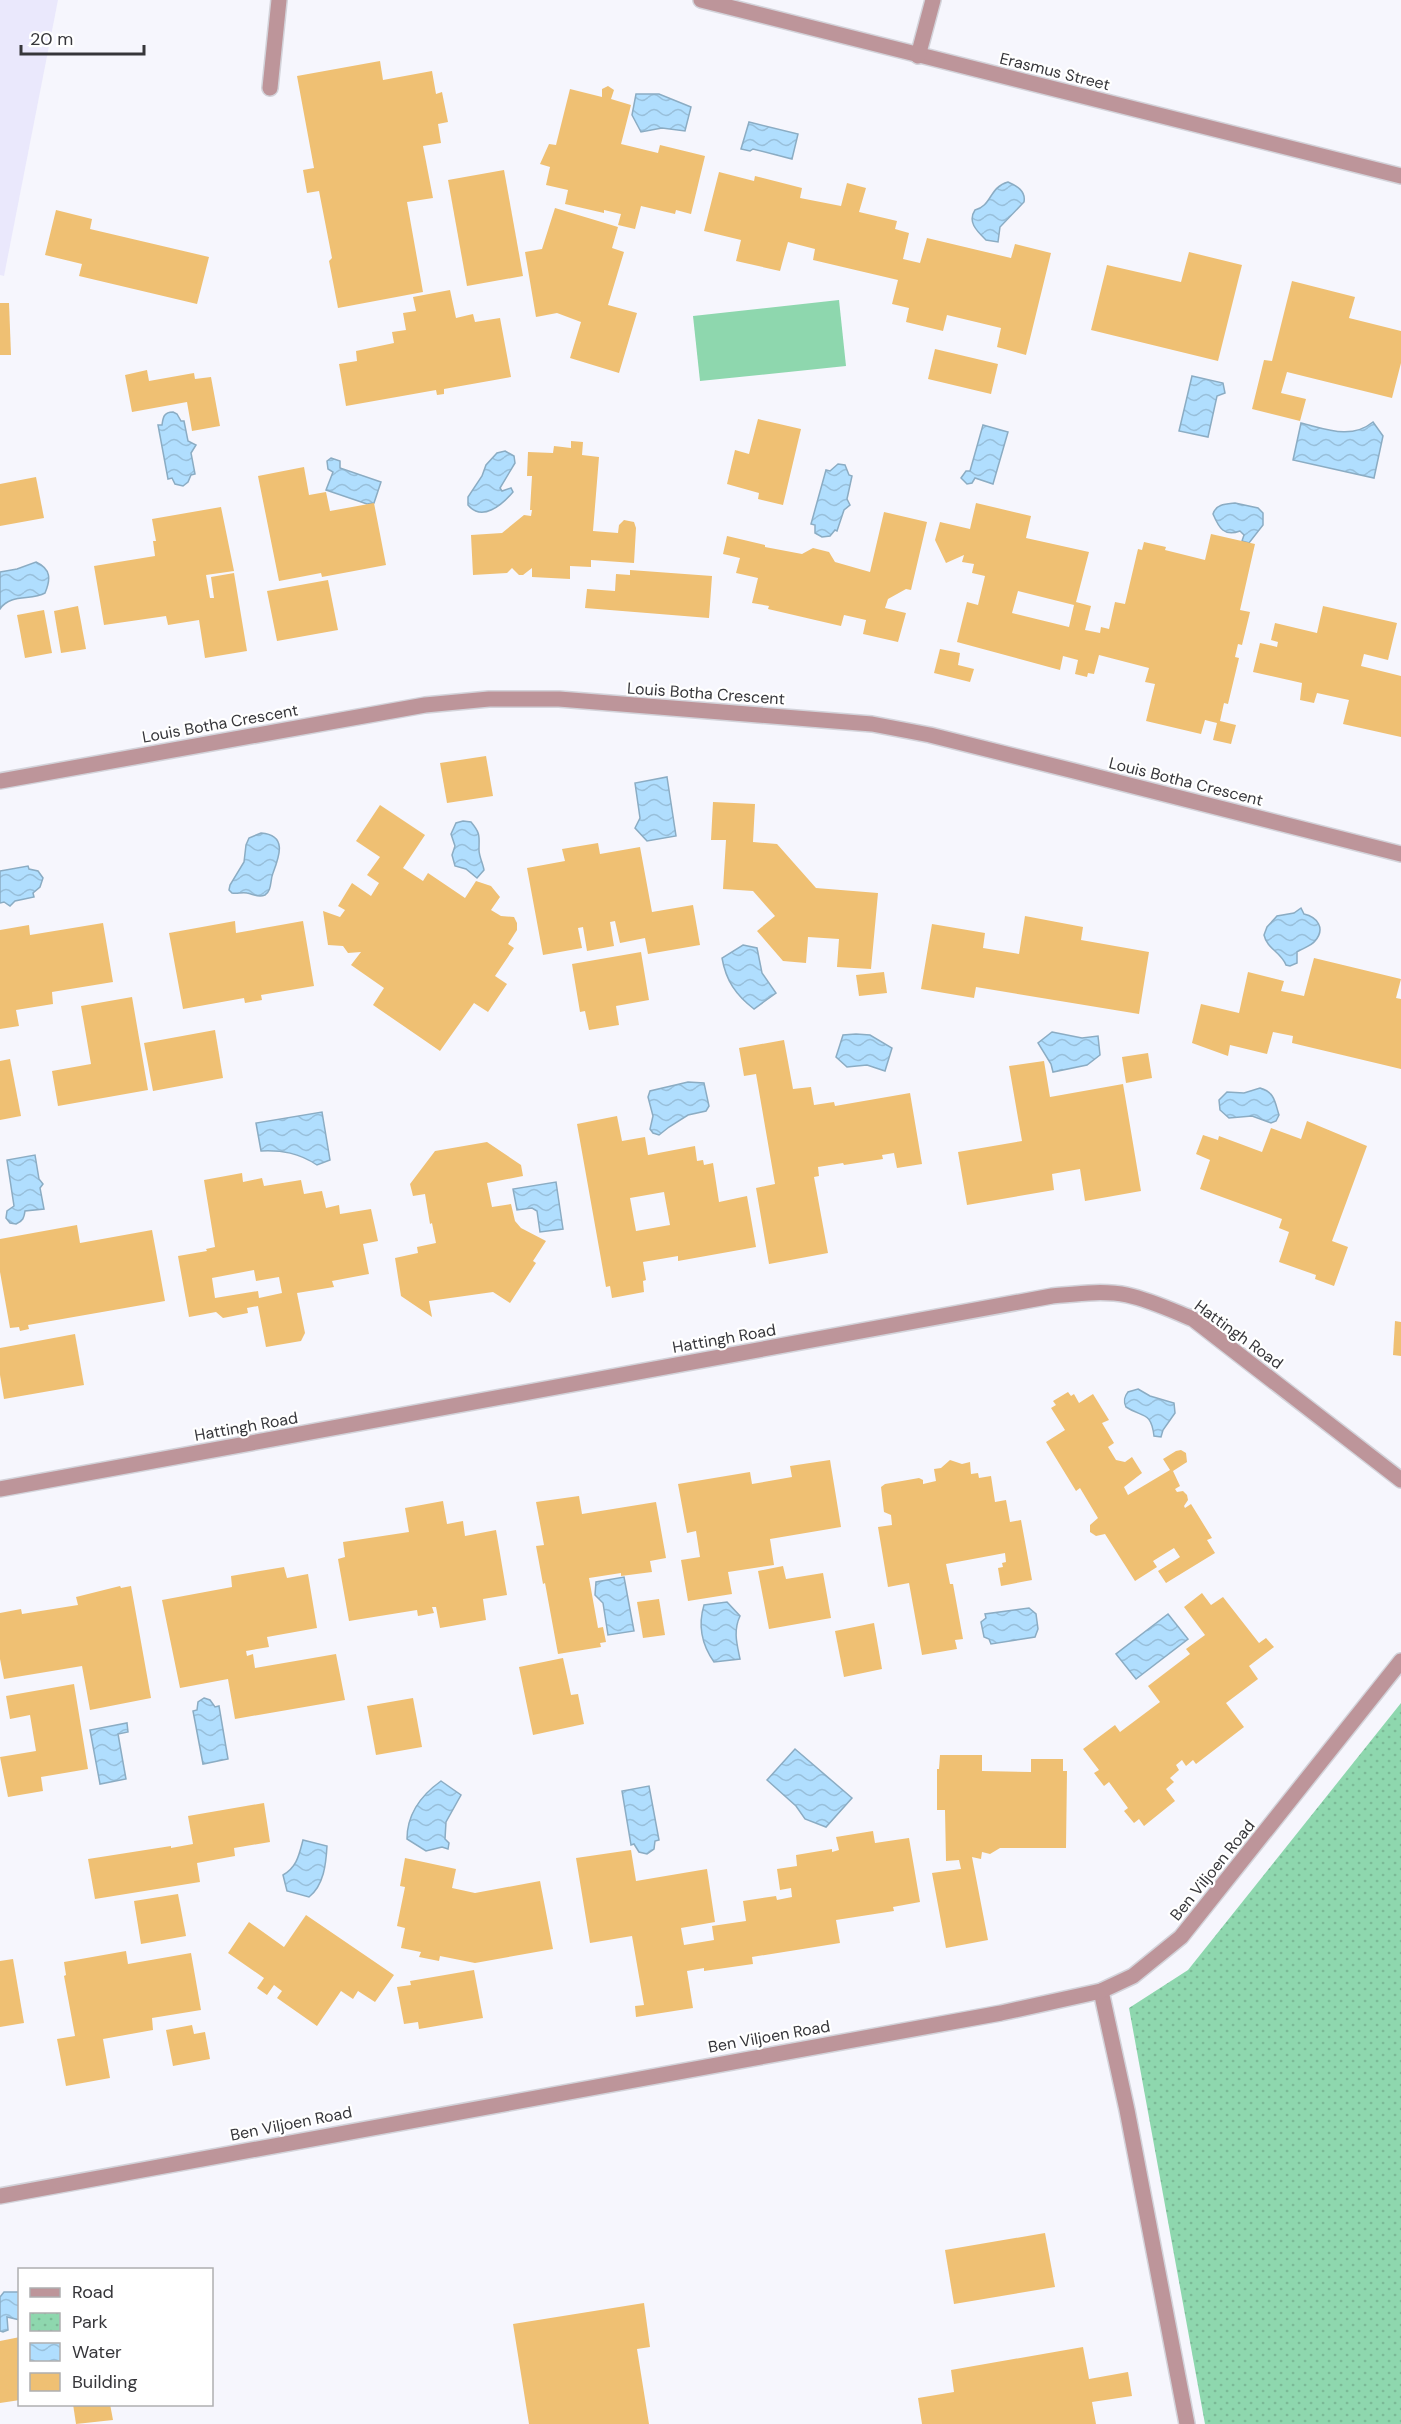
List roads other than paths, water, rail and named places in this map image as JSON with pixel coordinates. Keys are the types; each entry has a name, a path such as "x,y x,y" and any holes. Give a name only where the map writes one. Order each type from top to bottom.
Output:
{"street":[{"path":"270,88 279,0"},
{"name":"Erasmus Street","path":"701,0 1401,176"},
{"path":"918,56 933,0"},
{"name":"Louis Botha Crescent","path":"0,781 425,705 489,699 559,699 872,724 930,735 1401,854"},
{"name":"Hattingh Road","path":"0,1489 1052,1296 1098,1293 1125,1294 1193,1319 1401,1480"},
{"name":"Ben Viljoen Road","path":"0,2196 1001,2013 1101,1991 1133,1976 1181,1937 1401,1661"},
{"path":"1101,1991 1127,2110 1186,2424"}],"water":[{"path":"636,94 659,94 691,107 685,131 662,128 641,132 632,115"},
{"path":"749,122 798,134 792,159 753,149 750,151 741,149"},
{"path":"1008,182 1022,192 1024,202 1000,227 998,242 986,240 974,226 973,214 975,210 985,205 997,188"},
{"path":"1192,376 1223,383 1225,393 1217,396 1208,437 1179,431"},
{"path":"173,412 181,421 184,421 188,441 196,445 191,453 195,474 191,475 183,486 175,484 172,478 168,479 158,425 162,425 166,414"},
{"path":"1373,422 1383,436 1374,478 1293,460 1301,423 1347,432 1356,431"},
{"path":"983,425 1008,432 993,484 975,478 972,483 967,484 961,478 966,471 970,471"},
{"path":"505,451 514,456 515,463 500,488 502,491 511,488 513,492 492,510 479,512 474,510 468,505 468,497 482,476 486,465 497,453"},
{"path":"331,458 340,461 340,468 381,482 374,503 367,504 326,490 333,472 328,469 327,461"},
{"path":"838,464 845,465 849,475 852,476 847,499 850,505 844,510 837,531 835,530 830,536 822,537 815,533 815,525 811,524 826,470 830,471"},
{"path":"1235,503 1258,508 1263,513 1263,525 1249,543 1242,541 1244,535 1240,531 1230,533 1223,530 1213,514 1219,506"},
{"path":"36,562 47,571 48,583 45,593 15,599 0,609 0,572"},
{"path":"667,777 676,836 647,841 635,828 640,818 635,783"},
{"path":"471,822 479,835 479,852 484,870 477,878 466,869 455,866 452,855 455,846 451,834 456,823"},
{"path":"261,833 275,838 279,848 269,891 260,896 232,893 229,890 230,885 244,862 249,838"},
{"path":"28,866 29,869 38,871 43,878 40,887 33,893 34,897 15,901 10,906 4,902 0,903 0,871"},
{"path":"1301,908 1304,914 1316,920 1320,932 1313,943 1297,952 1297,963 1290,966 1286,965 1268,944 1264,935 1267,927 1277,916 1294,913"},
{"path":"743,945 757,948 762,973 776,993 754,1009 733,987 726,974 722,958"},
{"path":"1052,1032 1082,1038 1098,1036 1100,1055 1087,1065 1053,1072 1051,1064 1038,1043"},
{"path":"843,1035 870,1035 892,1048 885,1071 867,1065 847,1067 836,1057"},
{"path":"688,1082 704,1083 709,1106 706,1111 688,1115 659,1135 653,1133 650,1129 653,1116 648,1097 650,1091"},
{"path":"1260,1088 1269,1092 1274,1098 1279,1115 1276,1121 1271,1123 1252,1116 1229,1118 1220,1110 1219,1100 1227,1092 1244,1093"},
{"path":"322,1112 330,1160 317,1165 290,1153 261,1151 256,1123"},
{"path":"35,1155 39,1179 43,1184 40,1188 44,1209 25,1211 20,1222 10,1223 6,1218 7,1211 14,1206 7,1160"},
{"path":"556,1182 563,1229 540,1232 537,1211 532,1208 517,1210 513,1189"},
{"path":"1138,1389 1150,1396 1174,1403 1175,1413 1161,1437 1154,1436 1151,1422 1145,1416 1126,1407 1124,1401 1128,1392"},
{"path":"624,1577 634,1631 608,1635 603,1603 595,1595 596,1582"},
{"path":"727,1602 740,1616 736,1632 740,1659 714,1662 702,1635 702,1612 704,1605"},
{"path":"1029,1608 1036,1614 1038,1629 1035,1637 991,1644 989,1639 984,1637 981,1622 986,1618 985,1614"},
{"path":"1168,1614 1188,1639 1136,1679 1116,1654"},
{"path":"204,1698 210,1700 215,1707 219,1706 228,1759 203,1764 193,1711 197,1710 198,1702"},
{"path":"127,1723 128,1732 118,1734 126,1779 100,1784 90,1730"},
{"path":"795,1749 852,1798 826,1827 805,1819 796,1806 767,1780"},
{"path":"441,1781 461,1795 446,1822 445,1839 449,1843 448,1849 442,1847 426,1851 407,1839 409,1822 421,1799"},
{"path":"649,1786 659,1840 655,1841 654,1849 647,1854 639,1852 634,1844 631,1845 622,1791"},
{"path":"303,1840 327,1846 321,1880 309,1897 287,1891 283,1875 288,1872 299,1856"},
{"path":"4,2292 18,2292 18,2320 7,2317 8,2330 3,2332 0,2331 0,2297"}]}
